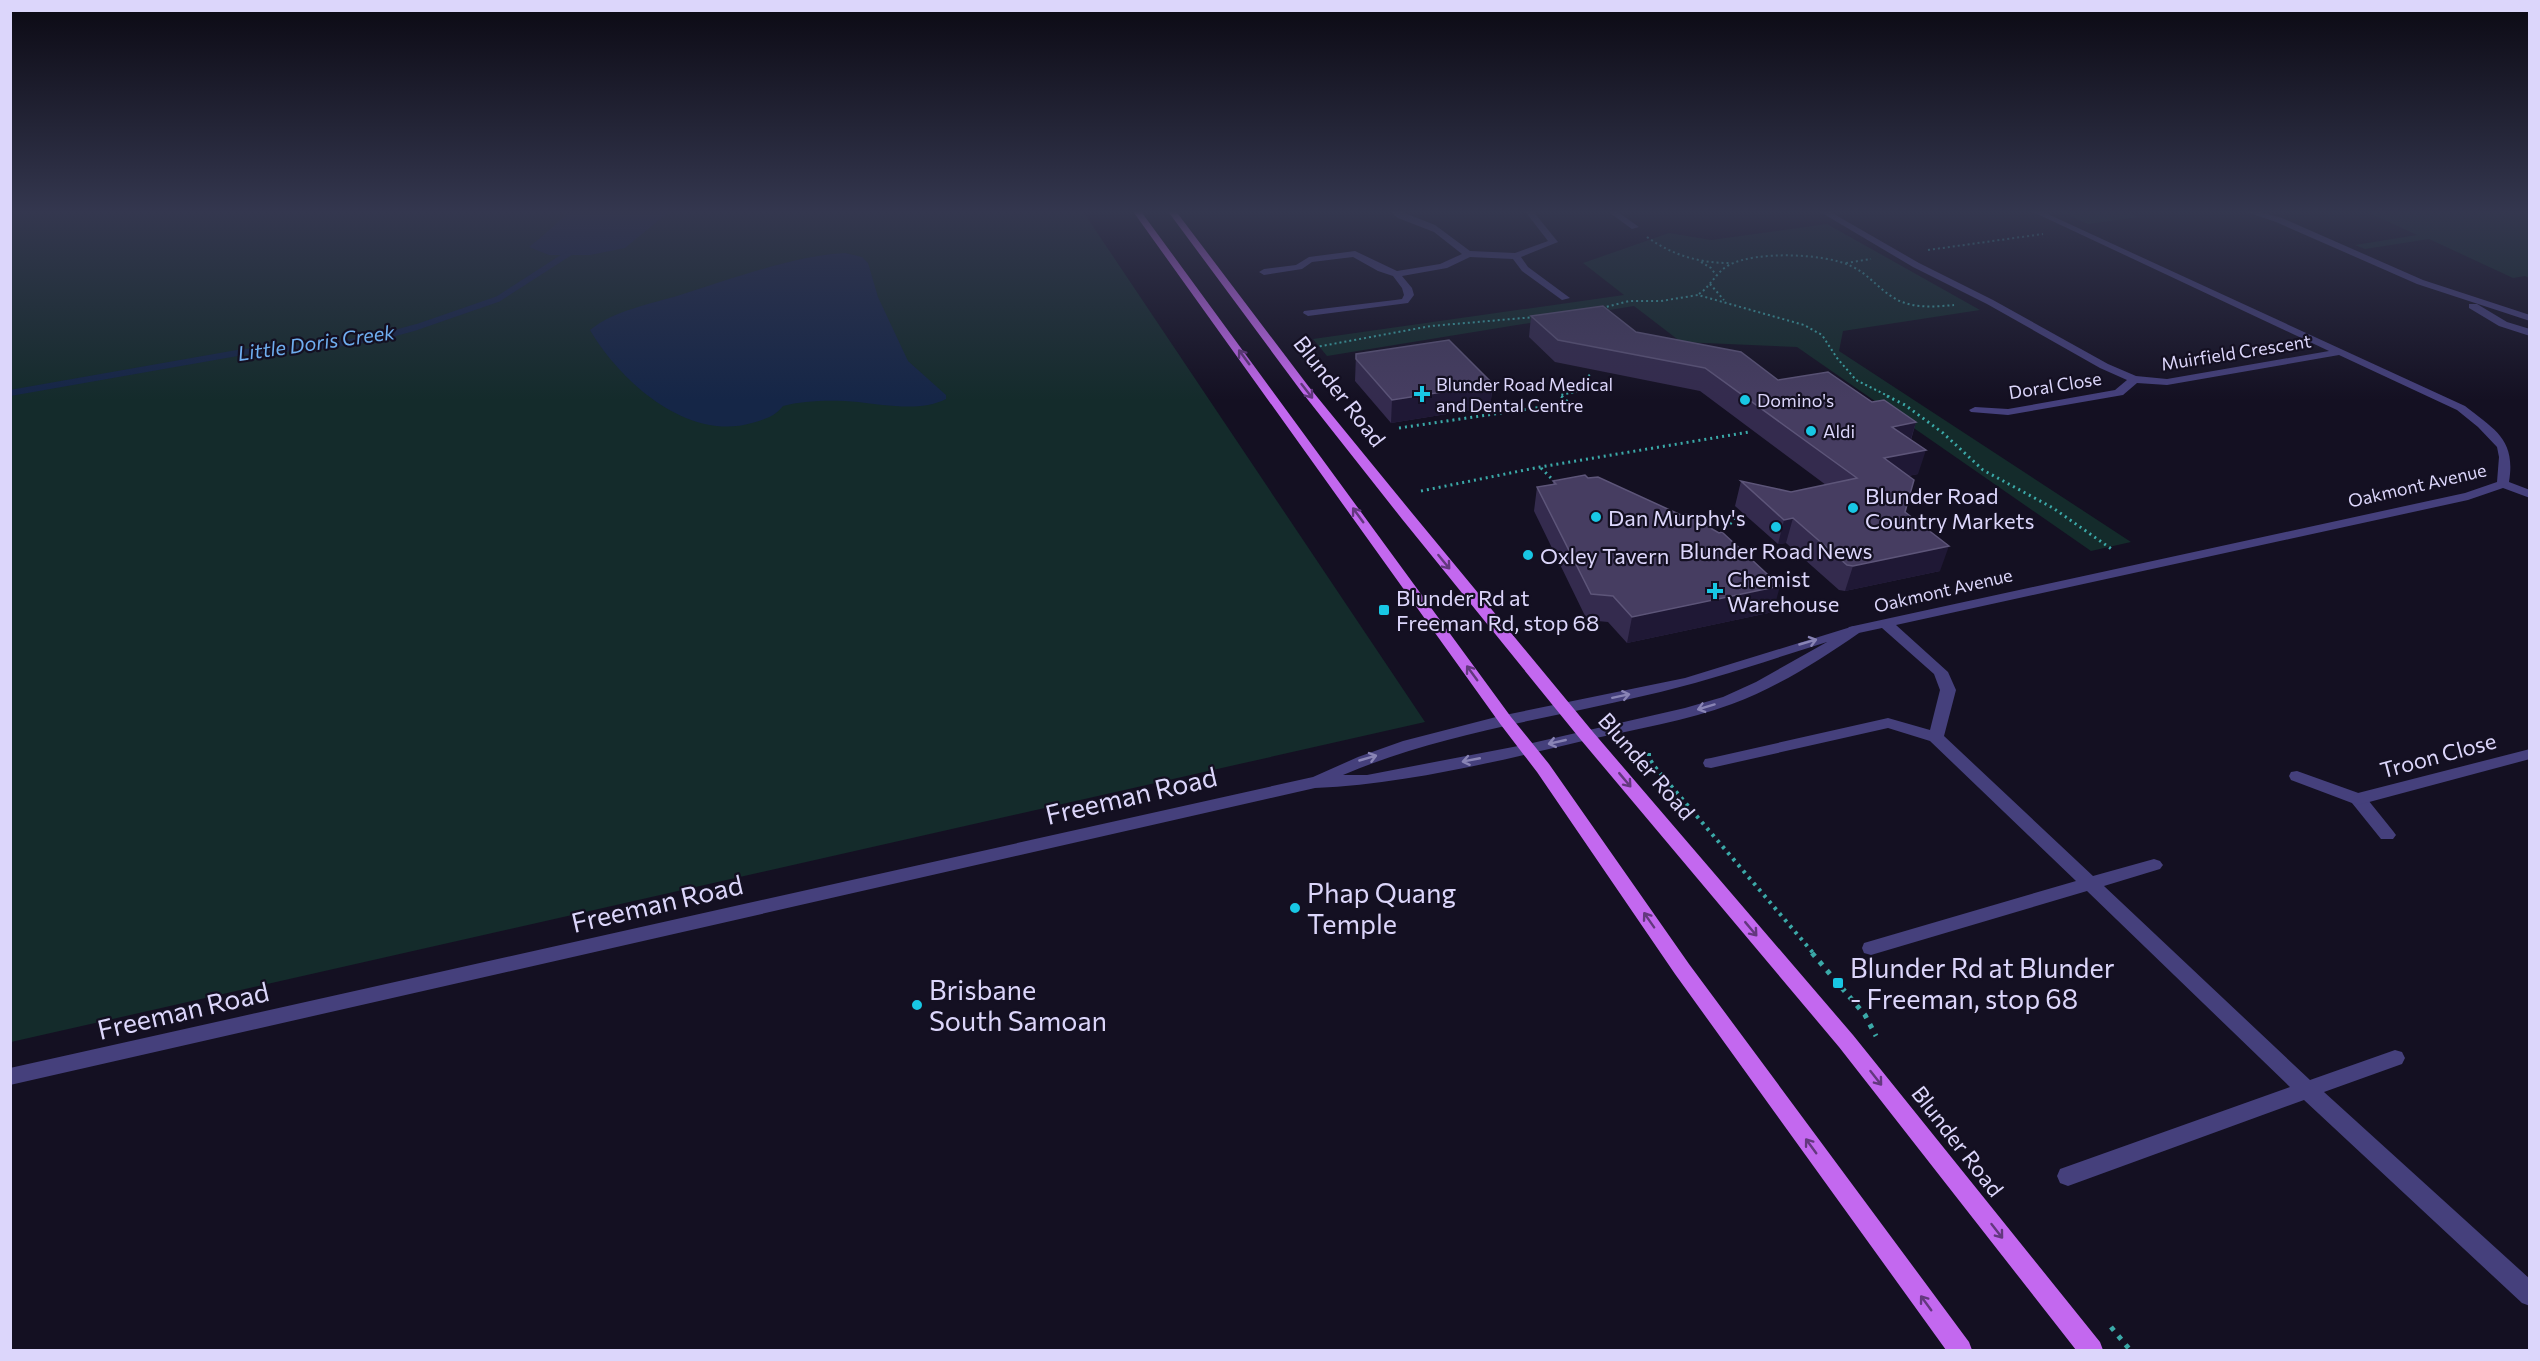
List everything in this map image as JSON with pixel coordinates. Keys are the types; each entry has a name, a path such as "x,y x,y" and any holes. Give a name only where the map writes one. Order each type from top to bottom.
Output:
{"main road":[{"path":"1182,274 1528,749 1682,969 1960,1350"},
{"name":"Blunder Road","path":"1219,274 1305,389 1587,736 1846,1041 2091,1350"}],"street":[{"path":"1308,313 1405,301 1409,295 1407,288 1396,274"},
{"path":"1531,274 1565,298"},
{"name":"Muirfield Crescent","path":"1935,274 2104,366 2134,378 2167,382 2340,352"},
{"name":"Oakmont Avenue","path":"1506,721 1686,682 1750,664 1801,644 1854,630 2468,496 2504,484 2508,464 2502,442 2461,408 2170,274"},
{"path":"2400,274 2529,318"},
{"path":"2444,290 2503,324 2529,333"},
{"name":"Doral Close","path":"1975,410 2008,412 2119,393 2134,378"},
{"path":"2504,484 2529,494"},
{"path":"1885,623 1941,672 1948,690 1936,737"},
{"name":"Oakmont Avenue","path":"1587,736 1728,700 1816,656 1854,630"},
{"name":"Freeman Road","path":"1315,782 1358,761 1506,721"},
{"path":"1711,763 1888,723 1936,737 2308,1091 2529,1295"},
{"name":"Freeman Road","path":"10,1077 1315,782 1367,780 1587,736"},
{"name":"Troon Close","path":"2358,799 2529,754"},
{"path":"2297,776 2358,799 2387,835"},
{"path":"1871,948 2154,864"},
{"path":"2068,1176 2395,1058"}],"path":[{"path":"1865,274 1891,296 1903,302 1940,307 1990,302"},
{"path":"1591,309 1615,306 1629,301 1661,301 1698,295 1706,291 1716,275"},
{"path":"1710,284 1726,302"},
{"path":"1698,295 1804,325 1822,335 1837,358 1856,380 1905,405 1943,433 1983,470 2054,508 2113,550"},
{"path":"1305,349 1431,326 1544,315"},
{"path":"1399,428 1569,403 1560,395 1576,392 1591,372"},
{"path":"1421,491 1540,467 1749,432"},
{"path":"1540,467 1557,484"},
{"path":"1730,524 1736,516"}],"green space":[{"path":"10,274 1125,274 1425,722 11,1042"},
{"path":"1596,274 1915,274 1980,310 1843,331 1839,351 2131,542 2091,551 1797,347 1681,342 1634,306 1327,356 1313,339 1624,295"},
{"path":"2503,274 2529,274 2529,278 2525,276 2513,278"}],"water":[{"path":"748,274 871,274 878,297 908,361 946,395 946,399 914,406 849,401 810,402 783,406 773,415 752,423 728,427 703,424 658,403 637,387 619,369 590,330 622,313"}],"building":[{"path":"1603,306 1636,332 1741,352 1778,380 1828,372 1872,402 1884,400 1916,422 1892,427 1926,450 1884,458 1914,480 1905,512 1949,546 1853,566 1847,565 1793,518 1784,520 1741,481 1791,492 1857,478 1705,368 1558,340 1531,316"},
{"path":"1449,340 1493,384 1392,400 1356,359 1356,354"},
{"path":"1585,475 1588,478 1598,477 1683,516 1686,514 1719,533 1722,532 1780,586 1632,617 1613,596 1591,594 1537,487 1556,484 1553,481"}],"waterway":[{"name":"Little Doris Creek","path":"10,393 243,352 322,346 377,338 417,327 498,299 538,274"}],"place":[{"name":"Blunder Road Medical and Dental Centre","path":"1422,394"},
{"name":"Domino's","path":"1745,400"},
{"name":"Aldi","path":"1811,431"},
{"name":"Blunder Road Country Markets","path":"1853,508"},
{"name":"Dan Murphy's","path":"1596,517"},
{"name":"Blunder Road News","path":"1776,527"},
{"name":"Oxley Tavern","path":"1528,555"},
{"name":"Chemist Warehouse","path":"1715,591"},
{"name":"Blunder Rd at Freeman Rd, stop 68","path":"1384,610"},
{"name":"Phap Quang Temple","path":"1295,908"},
{"name":"Blunder Rd at Blunder - Freeman, stop 68","path":"1838,983"},
{"name":"Brisbane South Samoan","path":"917,1005"}]}
